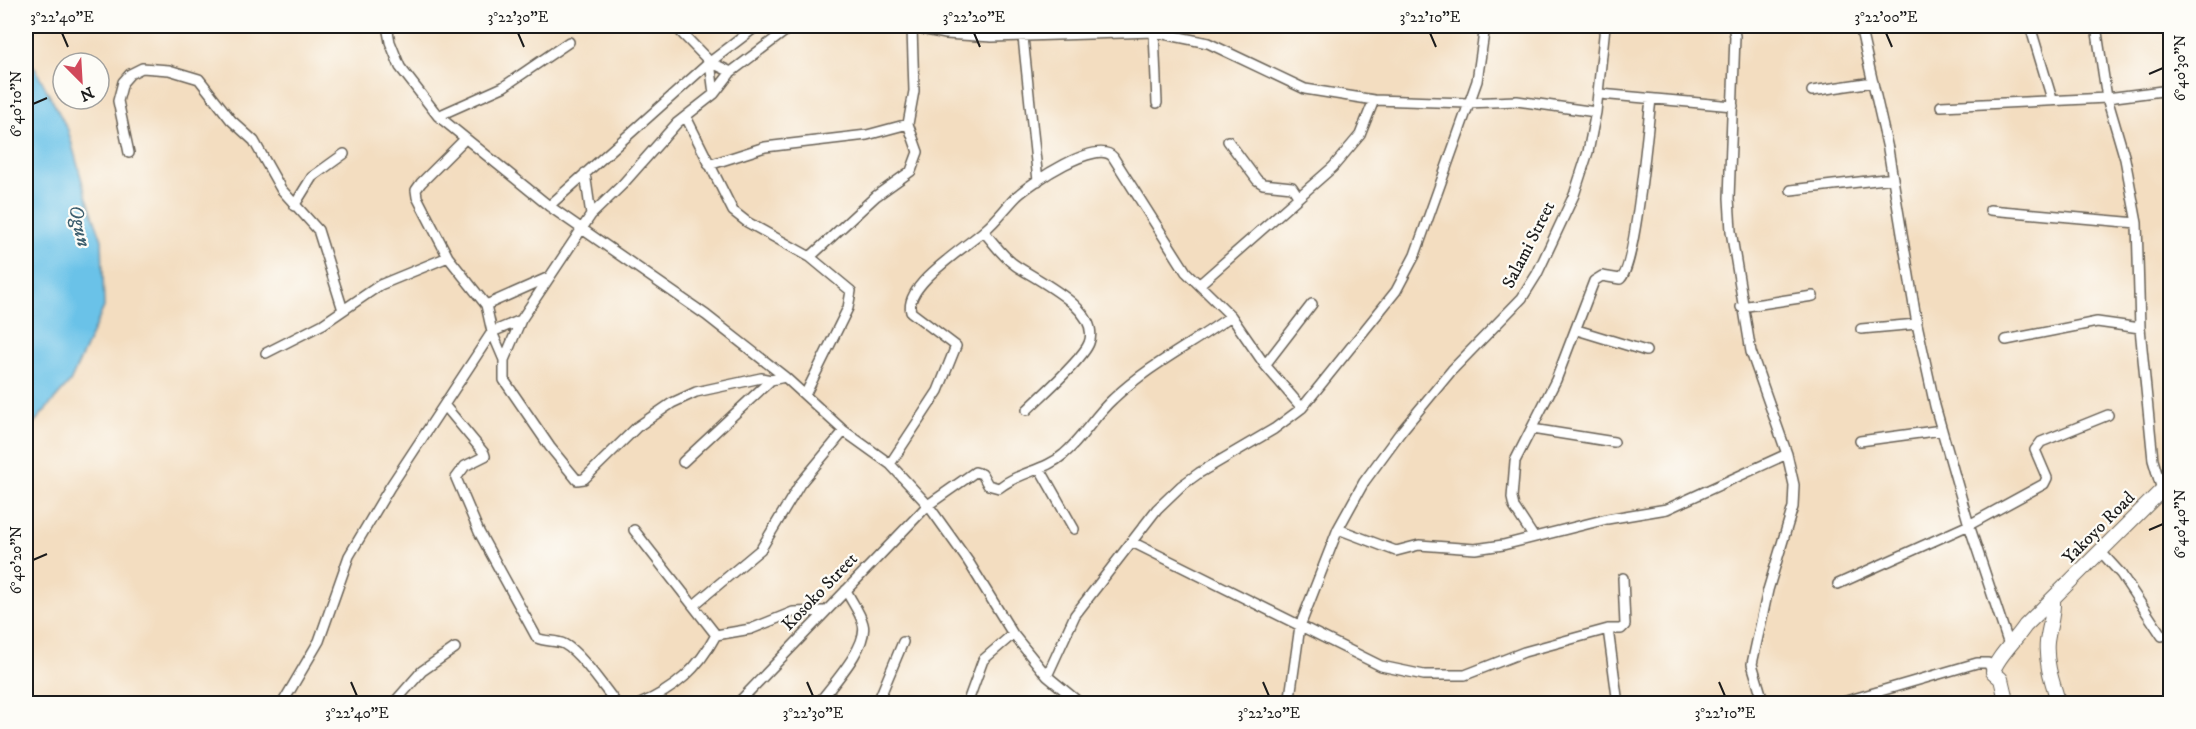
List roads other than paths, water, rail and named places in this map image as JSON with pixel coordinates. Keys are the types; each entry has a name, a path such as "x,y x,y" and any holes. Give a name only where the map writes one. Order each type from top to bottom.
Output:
{"main road":[{"name":"Yakoyo Road","path":"1993,672 1995,663 2010,648 2025,626 2166,486"},
{"path":"2053,599 2054,616 2047,640 2047,658 2059,704"},
{"path":"1993,672 2001,679 2007,704"}],"street":[{"path":"387,26 390,42 400,67 438,116 549,206 706,315 785,377 844,431 890,464 928,505 968,561 1013,634 1047,676 1071,700 1081,704"},
{"path":"675,26 710,62 731,72"},
{"path":"549,206 710,62 757,26"},
{"path":"504,360 522,320 591,215 622,185 677,123 714,94 731,72 792,26"},
{"path":"1047,676 1075,615 1157,509 1180,486 1219,460 1274,429 1302,408 1355,344 1406,275 1450,161 1467,103 1477,81 1485,26"},
{"name":"Salami Street","path":"1300,627 1338,529 1364,482 1400,433 1452,370 1522,298 1537,274 1574,195 1588,152 1600,94 1605,26"},
{"path":"1733,26 1735,36 1729,198 1741,307 1751,352 1787,454 1794,485 1793,507 1768,590 1752,664 1764,704"},
{"path":"1860,26 1893,178 1917,324 1942,429 1969,525 2010,648"},
{"path":"2030,26 2052,99"},
{"path":"2096,26 2107,98 2125,159 2137,223 2140,328 2153,460 2166,486"},
{"path":"810,257 876,196 911,171 918,152 908,124 914,91 910,27 968,36 1023,37 1057,30 1154,32 1209,43 1305,89 1374,100 1467,103 1517,101 1596,112"},
{"path":"1154,32 1157,103"},
{"path":"1023,37 1038,181"},
{"path":"438,116 490,94 569,42"},
{"path":"710,62 714,94"},
{"path":"129,153 118,101 123,82 130,74 142,69 184,73 199,80 231,120 254,141 294,206 318,230 343,310"},
{"path":"1812,92 1873,82"},
{"path":"1941,106 2107,98 2170,90"},
{"path":"1600,94 1733,106"},
{"path":"1533,536 1514,507 1512,498 1515,461 1577,330 1594,281 1602,276 1620,279 1627,272 1633,247 1652,99"},
{"path":"1200,284 1333,167 1360,135 1374,100"},
{"path":"686,117 733,211 747,222 810,257 848,287 852,299 805,395"},
{"path":"710,165 765,147 867,135 908,124"},
{"path":"465,139 416,190 421,207 448,257 486,305 492,332 504,360 504,380 550,447 580,481 637,427 672,403 705,390 760,378 771,380 785,377"},
{"path":"1228,141 1257,180 1263,184 1292,187 1298,196"},
{"path":"890,464 938,391 956,346 910,312 909,305 912,297 961,247 984,232 1018,195 1086,154 1109,152 1172,254 1231,316 1265,365 1302,408"},
{"path":"294,206 309,180 344,154"},
{"path":"585,173 591,215"},
{"path":"1791,190 1893,178"},
{"path":"1990,210 2137,223"},
{"path":"984,232 1016,266 1056,288 1084,317 1090,328 1089,345 1027,410"},
{"path":"266,353 323,324 388,281 448,257"},
{"path":"486,305 547,279"},
{"path":"1741,307 1813,296"},
{"path":"1265,365 1312,304"},
{"path":"1074,529 1040,469 1064,454 1106,406 1143,374 1231,316"},
{"path":"282,704 319,641 349,556 390,488 492,332 522,320"},
{"path":"2007,340 2097,322 2140,328"},
{"path":"1861,329 1917,324"},
{"path":"1577,330 1646,351"},
{"path":"683,462 771,380"},
{"path":"445,406 484,453 484,456 465,466 456,478 479,532 537,638 547,642 563,643 578,656 617,704"},
{"path":"1838,584 1890,558 1969,525 2044,484 2046,478 2035,450 2041,442 2108,415"},
{"path":"1532,429 1614,442"},
{"path":"1860,441 1942,429"},
{"path":"693,605 761,549 800,484 844,431"},
{"path":"1338,529 1399,551 1419,545 1482,549 1607,519 1667,509 1787,454"},
{"name":"Kosoko Street","path":"737,704 823,611 928,505 975,472 982,474 988,485 999,488 1040,469"},
{"path":"634,530 716,635"},
{"path":"1132,542 1381,666 1405,673 1444,677 1476,673 1510,657 1608,629 1621,629 1625,625 1623,578"},
{"path":"2101,552 2121,574 2162,636"},
{"path":"818,704 852,659 863,638 863,624 846,590"},
{"path":"716,635 751,629 793,612 823,611"},
{"path":"1289,704 1300,627"},
{"path":"1608,629 1618,704"},
{"path":"967,704 983,660 1013,634"},
{"path":"640,704 673,688 704,659 716,635"},
{"path":"877,704 903,642"},
{"path":"393,704 422,671 455,648"},
{"path":"1836,704 1977,663 1988,663 1993,672"}],"water":[{"name":"Ogun","path":"26,60 35,68 51,98 51,111 58,111 68,130 85,192 102,240 104,307 70,382 26,432"}]}
